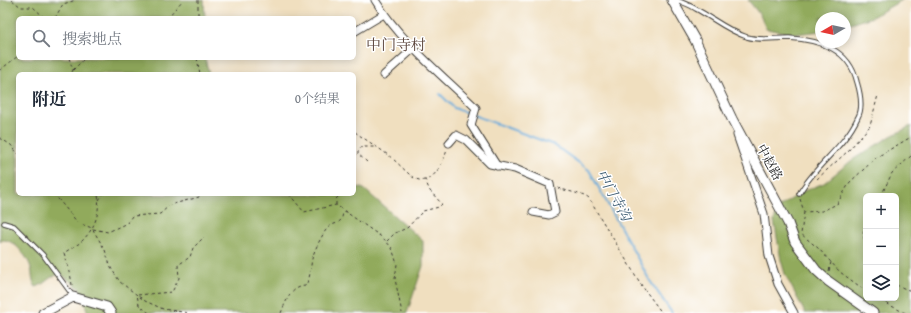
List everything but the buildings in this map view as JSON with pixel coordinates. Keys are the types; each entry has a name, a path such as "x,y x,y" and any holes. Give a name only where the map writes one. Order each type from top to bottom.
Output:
{"street":[{"path":"375,0 384,14 414,48 476,108 470,125 497,166"},
{"name":"中赵路","path":"672,0 695,40 732,119 788,223 795,242 816,270 828,281 873,313"},
{"path":"356,31 384,14"},
{"path":"384,76 414,48"},
{"path":"732,119 764,214 769,256 778,284 794,313"},
{"path":"449,143 456,135 466,140 490,164 515,169 550,184 555,212 549,216 533,212"},
{"path":"42,313 73,297 107,307 111,313"}],"lane":[{"path":"677,0 696,9 722,26 746,36 762,40 789,38 818,43 835,48 847,60 856,74 860,92 859,116 846,140 805,183 799,194"},
{"path":"4,224 14,226 43,255 73,297"}],"path":[{"path":"12,0 21,7 33,7 43,16"},
{"path":"56,16 63,4 76,0"},
{"path":"169,16 184,0"},
{"path":"198,0 198,16"},
{"path":"0,70 16,58"},
{"path":"70,60 73,70 83,60"},
{"path":"197,60 199,72"},
{"path":"805,183 822,176 848,151 870,126 878,95"},
{"path":"356,133 377,147 415,178 425,180 432,176 442,164 449,143"},
{"path":"804,212 822,211 837,204 850,182 877,157 911,137"},
{"path":"0,138 11,144 16,151"},
{"path":"367,162 358,154 358,150 363,147 377,147"},
{"path":"882,193 892,173 911,156"},
{"path":"387,241 395,233 407,228 423,211 439,208 442,204 430,191 425,180"},
{"path":"550,184 570,193 587,197 589,199 642,286 662,313"},
{"path":"799,194 804,212 801,234 818,248 840,272 863,289"},
{"path":"56,196 78,223 108,232 127,223 132,216 160,214 170,205 192,200 199,196"},
{"path":"73,297 70,272 64,253 81,242 92,228 99,213 98,196"},
{"path":"99,200 102,196"},
{"path":"291,196 304,212 336,205 387,241 392,248 397,264 395,279 402,313"},
{"path":"336,205 336,199 339,196"},
{"path":"281,313 292,291 297,286 305,286 308,281 312,257 325,232 329,226 339,223 343,218 344,211"},
{"path":"92,228 105,250 111,268 120,282 145,301 163,309 189,313"},
{"path":"137,295 172,292 179,278 178,265 190,257 193,248 204,237"},
{"path":"899,286 911,291"},
{"path":"137,295 139,305 149,313"},
{"path":"882,301 905,313"}],"green space":[{"path":"0,0 204,0 205,16 16,16 16,60 206,60 208,72 16,72 16,196 356,196 356,187 364,189 423,241 423,266 407,313 88,313 80,289 61,274 53,276 36,287 33,282 30,265 23,253 11,242 3,240 0,242"},
{"path":"748,0 902,0 872,17 851,24 851,12 815,12 815,32 795,34 766,29 760,15"},
{"path":"911,126 911,313 805,313 785,274 774,221 779,207 804,191 824,183 852,160 891,136"}],"waterway":[{"name":"中门寺沟","path":"440,94 454,108 554,145 589,170 650,281 672,313"}],"district":[{"name":"中门寺村","path":"396,45"}]}
